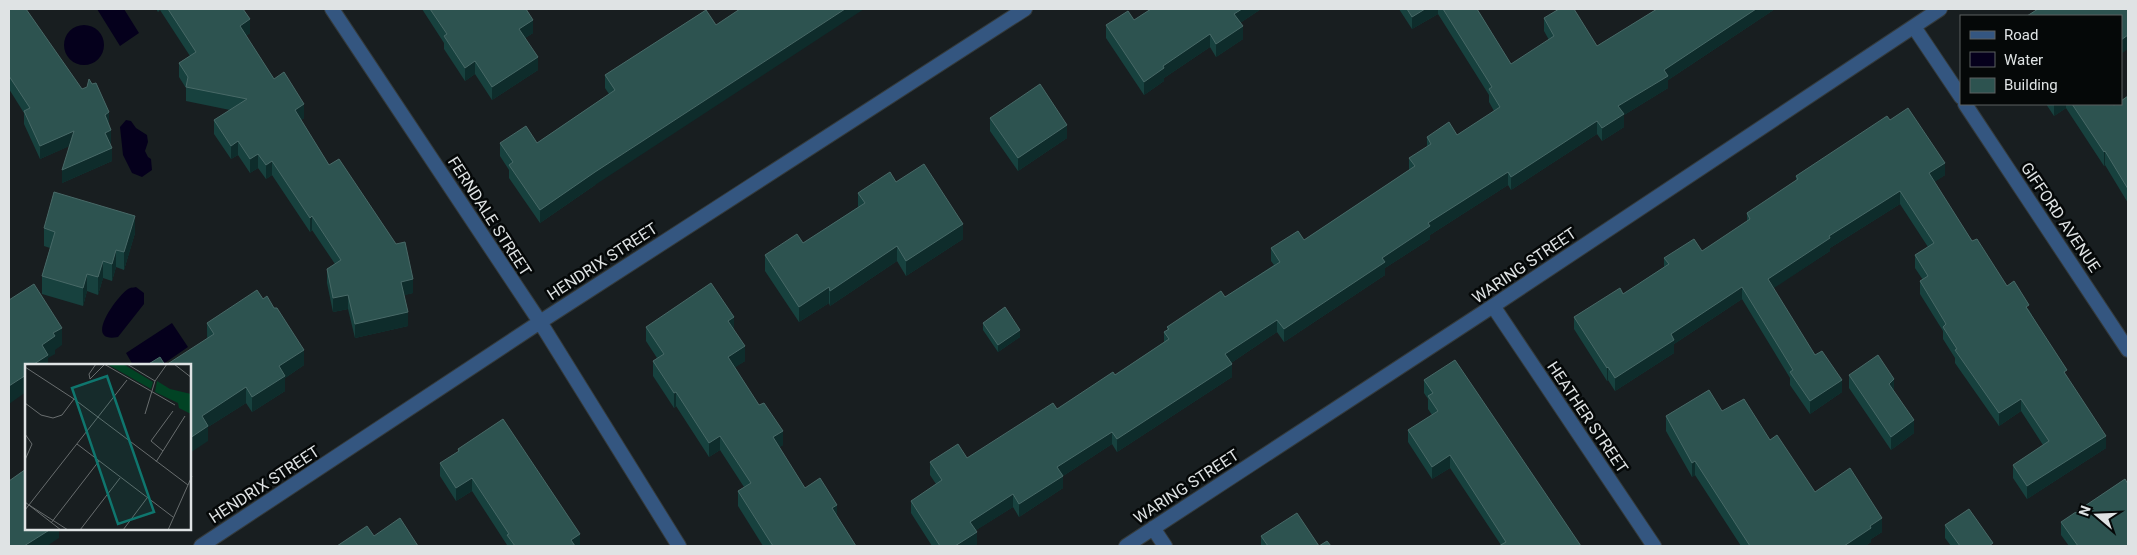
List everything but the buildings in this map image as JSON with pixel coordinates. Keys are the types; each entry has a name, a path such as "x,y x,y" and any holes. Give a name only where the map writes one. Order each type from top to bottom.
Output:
{"street":[{"name":"FERNDALE STREET","path":"332,9 540,322 679,546"},
{"name":"HENDRIX STREET","path":"201,546 540,322 1025,9"},
{"name":"WARING STREET","path":"1126,546 1493,306 1940,9"},
{"path":"1914,27 1960,96"},
{"name":"GIFFORD AVENUE","path":"1966,105 2128,350"},
{"name":"HEATHER STREET","path":"1493,306 1654,546"},
{"path":"1153,528 1165,546"}],"water":[{"path":"97,9 124,9 139,33 120,46"},
{"path":"88,25 95,28 101,34 104,45 103,53 95,62 88,65 80,65 73,62 65,53 64,41 67,34 76,26"},
{"path":"126,120 131,121 136,128 147,135 148,142 145,151 151,159 152,170 142,177 132,173 123,155 120,127"},
{"path":"136,287 144,293 144,304 118,337 107,337 103,333 103,326 111,308 123,293 129,288"},
{"path":"172,323 188,347 163,364 132,364 126,353"}]}
